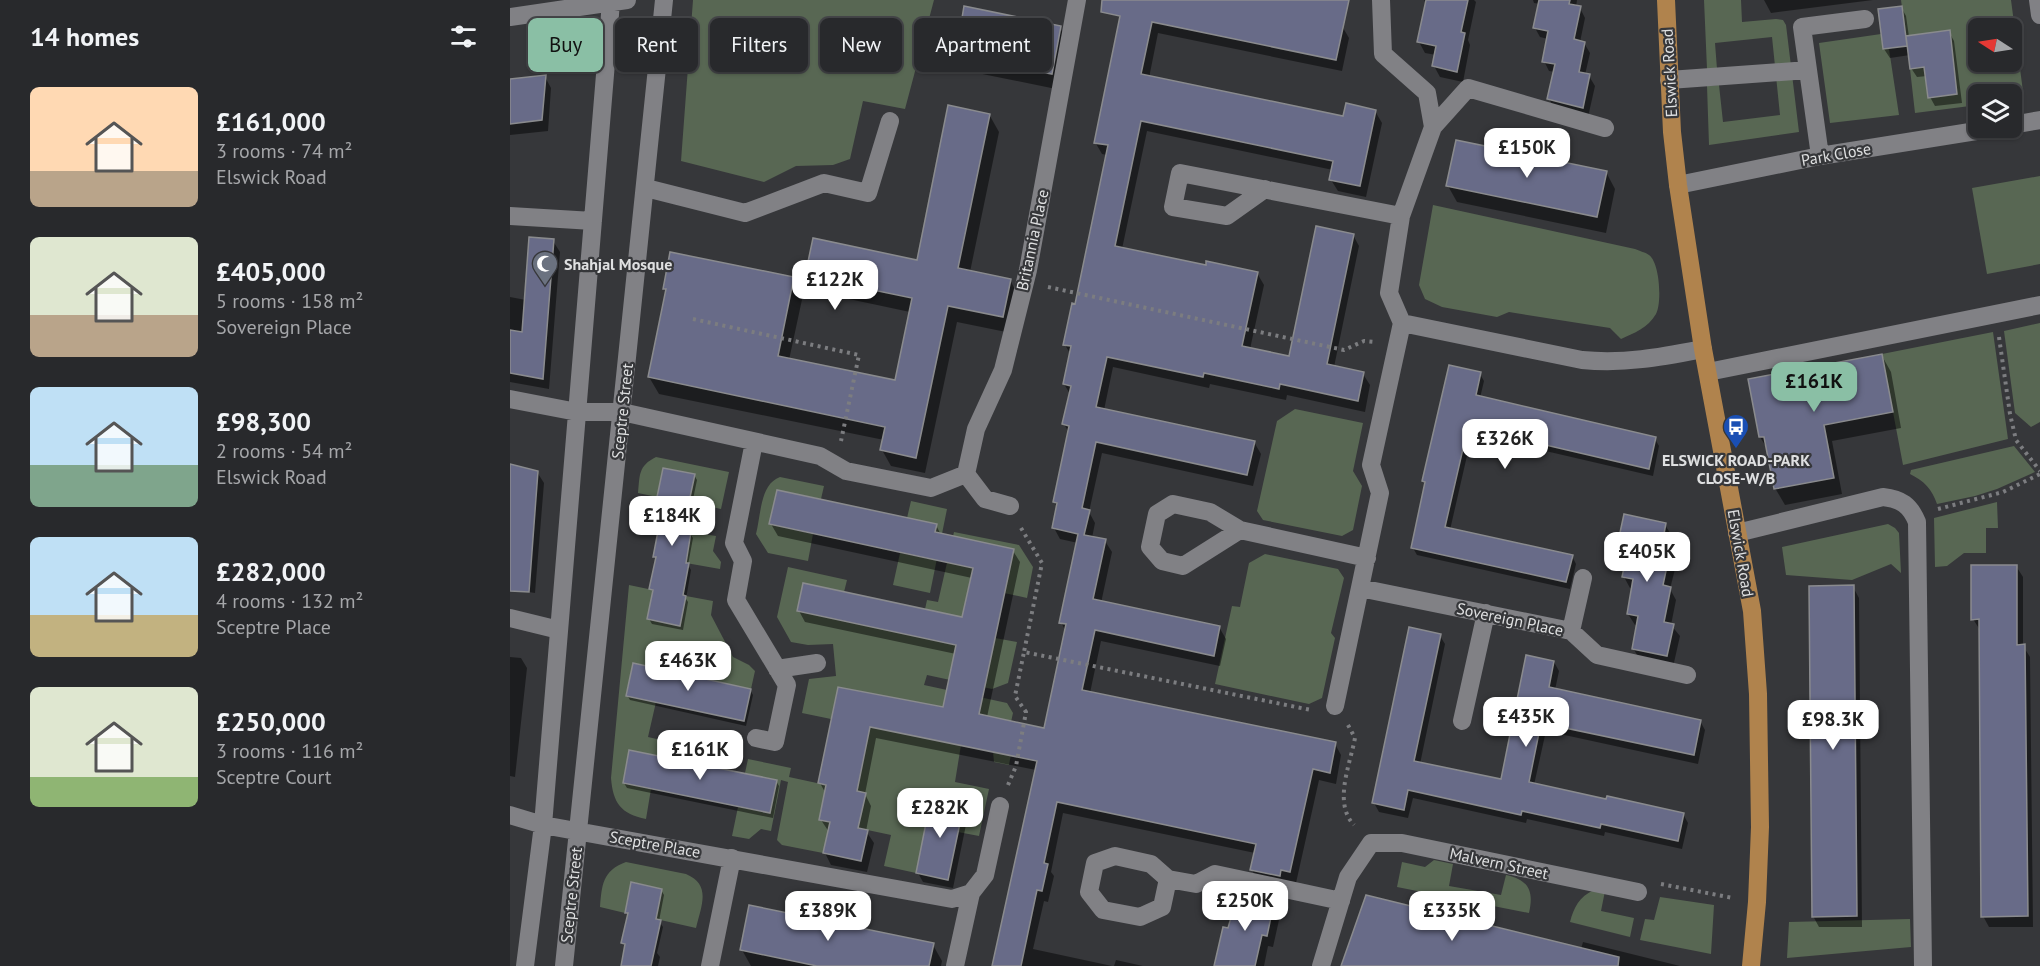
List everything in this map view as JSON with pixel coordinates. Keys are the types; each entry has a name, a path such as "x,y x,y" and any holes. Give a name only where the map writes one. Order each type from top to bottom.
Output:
{"main road":[{"name":"Elswick Road","path":"1666,0 1672,132 1678,185 1703,350 1752,611 1758,694 1760,827 1757,902 1751,966"}],"street":[{"name":"Sceptre Street","path":"564,966 664,0"},
{"name":"Britannia Place","path":"966,474 976,429 1003,370 1028,270 1077,0"},
{"path":"1381,0 1383,54 1427,93 1433,127"},
{"path":"2038,0 2040,15"},
{"path":"510,17 619,1 593,221 543,825 525,966"},
{"path":"1820,156 1802,27 1865,19"},
{"path":"1670,80 1808,70"},
{"path":"1335,706 1380,492 1371,465 1402,323 1389,293 1401,216 1433,127 1468,88 1605,128"},
{"path":"646,188 745,213 824,183 868,193 890,121"},
{"name":"Park Close","path":"1678,185 1820,156 1968,132"},
{"path":"1265,189 1401,216"},
{"path":"510,216 593,221"},
{"path":"1707,372 2040,305"},
{"path":"1402,323 1601,362 1631,362 1703,350"},
{"path":"510,399 577,412 622,412 820,456 846,471 931,488 966,474 985,499 1010,506"},
{"path":"754,442 734,543 743,561 736,600 787,685 775,742 756,738"},
{"path":"1737,533 1882,497 1903,502 1912,510 1917,522 1923,966"},
{"path":"1240,530 1184,566 1162,561 1150,547 1158,514 1173,504 1210,512 1240,530 1367,558"},
{"path":"1572,631 1583,578"},
{"name":"Sovereign Place","path":"1360,588 1572,631 1597,655 1687,675"},
{"path":"1462,721 1486,614"},
{"path":"510,618 559,630"},
{"path":"777,669 817,663"},
{"path":"955,966 971,892 985,875 1000,806"},
{"name":"Sceptre Place","path":"510,815 543,825 952,899 971,892"},
{"path":"1321,966 1348,878 1371,843"},
{"name":"Malvern Street","path":"1371,843 1402,843 1638,892"},
{"path":"710,966 732,858"},
{"path":"1168,879 1196,884 1215,874 1341,901"}],"path":[{"path":"1024,282 1344,350 1364,341 1397,347"},
{"path":"1917,522 1937,509 2003,492 2040,472 2016,440 2010,414 1996,315"},
{"path":"693,319 860,355 836,465"},
{"path":"1000,806 1016,766 1026,712 1015,696 1042,564 1026,539 1010,506"},
{"path":"1024,652 1324,712 1335,706 1355,738 1343,797 1347,818 1371,843"},
{"path":"1638,892 1661,884 1757,902"}],"green space":[{"path":"693,0 934,0 929,18 914,18 915,72 905,109 863,101 850,159 833,165 796,166 764,182 681,161 688,72 698,72 698,18 692,18"},
{"path":"1704,0 1741,0 1742,22 1783,20 1786,25 1799,132 1709,145 1707,86 1719,85 1723,122 1780,115 1772,37 1715,43 1717,69 1707,69"},
{"path":"1901,0 2011,0 2013,18 1968,18 1968,72 2020,72 2024,99 2022,99 2022,84 1968,84 1968,106 1915,113 1910,69 1924,67 1928,97 1957,94 1950,30 1906,36"},
{"path":"1881,34 1883,49 1889,49 1899,115 1830,123 1819,43"},
{"path":"2040,176 2040,264 1987,274 1972,188"},
{"path":"1433,205 1646,253 1653,259 1658,274 1659,301 1656,314 1645,326 1621,339 1610,328 1509,312 1497,317 1442,307 1425,299 1419,285"},
{"path":"2040,323 2040,422 2031,427 2015,413 2004,331"},
{"path":"1993,332 2008,439 1903,465 1882,354"},
{"path":"1295,409 1363,423 1353,471 1362,486 1353,530 1342,536 1263,520 1257,511 1277,421"},
{"path":"2014,446 2035,472 1975,496 1937,504 1927,486 1910,474 1911,470"},
{"path":"656,457 729,472 721,509 689,502 694,474 663,468 657,497 638,493 643,468"},
{"path":"780,477 824,486 821,499 777,490 769,524 813,534 808,561 768,553 756,534 765,493 773,481"},
{"path":"911,501 947,509 930,593 893,585 900,553 929,559 936,525 907,518"},
{"path":"1997,502 1998,528 1986,528 1986,553 1964,553 1947,566 1935,567 1934,518"},
{"path":"1888,524 1899,533 1901,573 1891,564 1852,580 1786,575 1782,547"},
{"path":"691,532 716,536 713,551 721,562 720,569 686,563"},
{"path":"954,532 1019,545 1033,567 1027,598 1004,593 978,542 950,675 995,638 1017,642 1008,683 992,689 927,675 924,685 1007,703 1013,713 1009,731 1014,739 1009,765 994,762 993,752 961,745 955,782 989,789 979,836 958,832 964,804 932,798 916,873 884,866 891,835 858,828 865,793 856,791 831,719 802,713 809,679 836,676 833,644 808,645 791,642 777,617 788,567 847,580 844,592 803,583 797,611 919,637 927,600 938,602"},
{"path":"1265,554 1338,569 1344,578 1331,633 1335,638 1322,698 1309,704 1215,684 1232,606 1240,607 1249,563"},
{"path":"629,585 653,590 648,619 680,626 686,596 713,601 711,615 733,657 749,665 755,671 751,689 633,663 626,695 656,702 648,737 661,740 658,756 629,750 623,783 651,789 646,819 630,814 620,806 616,801 611,778"},
{"path":"748,759 791,768 789,777 826,785 820,820 830,822 823,853 782,845 777,840 788,782 781,780 771,831 761,829 749,839 732,836 738,807 770,813 777,780 745,773"},
{"path":"1434,860 1453,864 1449,886 1501,895 1506,875 1520,880 1525,883 1530,893 1529,913 1397,887 1402,862 1425,867"},
{"path":"626,862 686,874 694,879 702,890 703,897 696,928 656,919 662,889 632,882 625,913 600,907 603,885 608,874"},
{"path":"1594,890 1605,891 1601,911 1634,918 1630,937 1570,922 1578,903"},
{"path":"1660,897 1714,905 1711,954 1640,940 1645,919 1654,920"},
{"path":"1910,919 1911,947 1787,958 1789,922"}],"building":[{"path":"1102,0 1349,0 1336,60 1152,22 1141,74 1343,116 1346,103 1376,110 1360,186 1329,180 1333,161 1141,121 1115,246 1206,265 1206,261 1258,272 1242,346 1289,356 1316,226 1354,234 1327,364 1364,372 1358,401 1280,384 1279,389 1204,373 1203,377 1107,357 1096,407 1255,441 1247,475 1096,442 1082,508 1090,510 1084,535 1106,539 1093,599 1220,626 1214,656 1095,630 1082,690 1336,742 1330,773 1313,769 1290,872 1281,870 1280,876 1250,870 1256,844 1057,802 1044,863 1048,864 1042,891 1037,890 1021,966 992,966 1037,761 870,727 857,791 866,793 858,828 868,830 861,861 823,853 830,822 819,820 826,785 818,783 838,687 943,707 956,645 797,611 803,583 962,617 973,568 769,524 777,490 937,524 935,532 1014,549 979,714 1044,728 1066,624 1059,623 1078,534 1052,528 1057,503 1053,502 1069,426 1062,424 1071,386 1063,384 1071,346 1063,345 1072,303 1075,304 1108,145 1094,143 1120,16 1101,12"},
{"path":"1426,0 1468,0 1461,32 1465,33 1457,72 1432,66 1436,46 1417,42"},
{"path":"1539,0 1570,0 1569,4 1581,6 1574,39 1585,42 1579,72 1590,74 1583,108 1547,99 1555,64 1542,62 1548,31 1533,28"},
{"path":"964,6 1022,18 962,18"},
{"path":"1902,6 1907,46 1883,49 1878,9"},
{"path":"1052,24 1061,26 1052,74 1042,72 1052,72"},
{"path":"1950,30 1957,94 1928,98 1924,67 1910,69 1906,36"},
{"path":"546,75 542,120 510,124 510,79"},
{"path":"948,105 990,114 958,268 1011,279 1003,317 948,306 916,458 880,450 885,427 648,377 666,289 663,289 670,252 794,277 778,356 895,380 912,298 805,276 813,238 917,260"},
{"path":"1456,140 1607,171 1597,217 1446,186"},
{"path":"529,237 554,239 543,379 510,373 510,330 522,332"},
{"path":"1882,354 1893,412 1824,425 1834,478 1774,489 1764,437 1759,437 1748,379"},
{"path":"1449,365 1481,372 1476,395 1656,437 1649,469 1468,427 1445,527 1573,555 1566,582 1411,548 1425,482 1422,481"},
{"path":"510,464 538,471 529,592 510,591"},
{"path":"663,468 695,474 689,502 694,503 686,563 689,563 683,595 686,596 680,626 647,619 653,590 649,589 656,557 653,557 659,526 656,525 660,497 657,497"},
{"path":"1624,514 1666,523 1661,550 1670,552 1663,585 1671,587 1664,622 1674,624 1667,656 1632,649 1638,616 1627,614 1633,579 1622,577 1629,544 1618,542"},
{"path":"1971,565 2017,565 2017,645 2025,644 2028,916 1981,917 1979,619 1971,620"},
{"path":"1854,585 1857,916 1812,917 1809,586"},
{"path":"1409,627 1441,634 1414,761 1501,779 1526,655 1554,661 1549,687 1701,720 1694,755 1541,723 1529,782 1684,813 1678,841 1601,824 1600,828 1522,811 1521,815 1408,790 1404,810 1372,803"},
{"path":"633,663 751,689 744,721 626,696"},
{"path":"629,750 777,780 770,813 623,783"},
{"path":"931,798 964,804 948,880 916,873"},
{"path":"631,882 662,889 656,919 661,920 651,966 621,966 625,944 621,943 628,913 625,913"},
{"path":"1245,892 1275,898 1267,936 1262,935 1255,966 1214,966 1223,927 1228,928 1232,914 1237,915 1242,893 1245,894"},
{"path":"1366,895 1619,957 1618,966 1341,966"},
{"path":"749,905 934,943 929,966 817,966 740,950"}],"place":[{"name":"Shahjal Mosque","path":"545,287"},
{"name":"ELSWICK ROAD-PARK CLOSE-W/B","path":"1736,450"}]}
